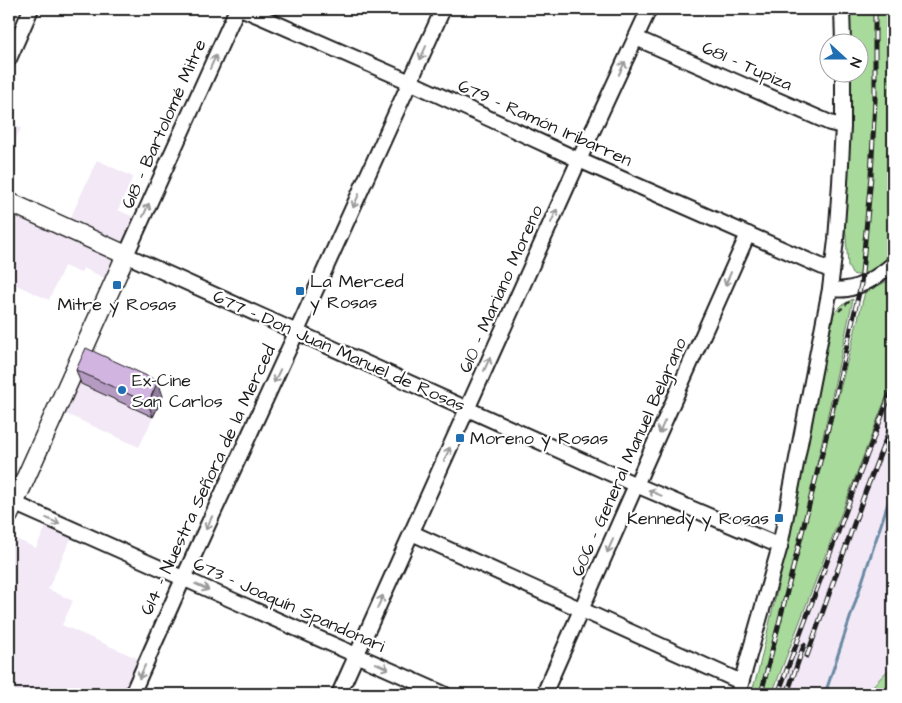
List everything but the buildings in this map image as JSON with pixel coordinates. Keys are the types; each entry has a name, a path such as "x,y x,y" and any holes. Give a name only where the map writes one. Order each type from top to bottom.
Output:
{"main road":[{"name":"677 - Don Juan Manuel de Rosas","path":"9,202 126,255"},
{"path":"11,506 126,255"}],"street":[{"path":"9,59 32,9"},
{"name":"618 - Bartolomé Mitre","path":"126,255 237,9"},
{"name":"679 - Ramón Iribarren","path":"243,9 832,271"},
{"name":"614 - Nuestra Señora de la Merced","path":"132,694 443,9"},
{"name":"610 - Mariano Moreno","path":"339,694 648,9"},
{"path":"842,9 843,32"},
{"name":"681 - Tupiza","path":"636,38 830,123 843,126"},
{"path":"412,533 582,609 740,688 776,564 830,289 836,240 843,126 843,82"},
{"name":"606 - General Manuel Belgrano","path":"544,694 748,234"},
{"name":"677 - Don Juan Manuel de Rosas","path":"126,255 636,485 780,546"},
{"path":"830,289 847,289 861,284 871,280 893,264"},
{"name":"673 - Joaquín Spandonari","path":"11,506 183,579 444,694"}],"shaded area":[{"path":"10,123 21,128 9,155 9,126"},
{"path":"97,160 133,177 118,210 136,218 126,241 121,244 69,221"},
{"path":"9,210 112,258 113,265 107,279 83,268 81,273 64,266 49,300 12,283 9,289"},
{"path":"86,360 163,396 139,447 62,412"},
{"path":"893,382 893,665 865,694 774,694"},
{"path":"48,523 73,534 48,589 73,601 62,625 141,660 125,694 9,694 9,536 36,548"}],"green space":[{"path":"848,9 893,9 893,253 886,262 872,273 862,275 852,274 848,266 845,221 849,82 870,82 870,32 848,32"},
{"path":"893,276 893,379 772,694 762,694 865,292 888,281"},
{"path":"853,299 807,510 760,694 751,694 758,672 787,548 834,313 842,305"},
{"path":"893,665 893,694 865,694"}],"waterway":[{"path":"825,694 893,488"}],"railway":[{"path":"761,694 824,446 861,284 871,176 875,100 875,9"},
{"path":"778,694 893,387"},
{"path":"807,656 866,490 893,421"},
{"path":"787,694 804,645"}],"place":[{"name":"Mitre y Rosas","path":"117,285"},
{"name":"La Merced y Rosas","path":"300,291"},
{"name":"Ex-Cine San Carlos","path":"122,390"},
{"name":"Moreno y Rosas","path":"460,438"},
{"name":"Kennedy y Rosas","path":"779,518"}]}
